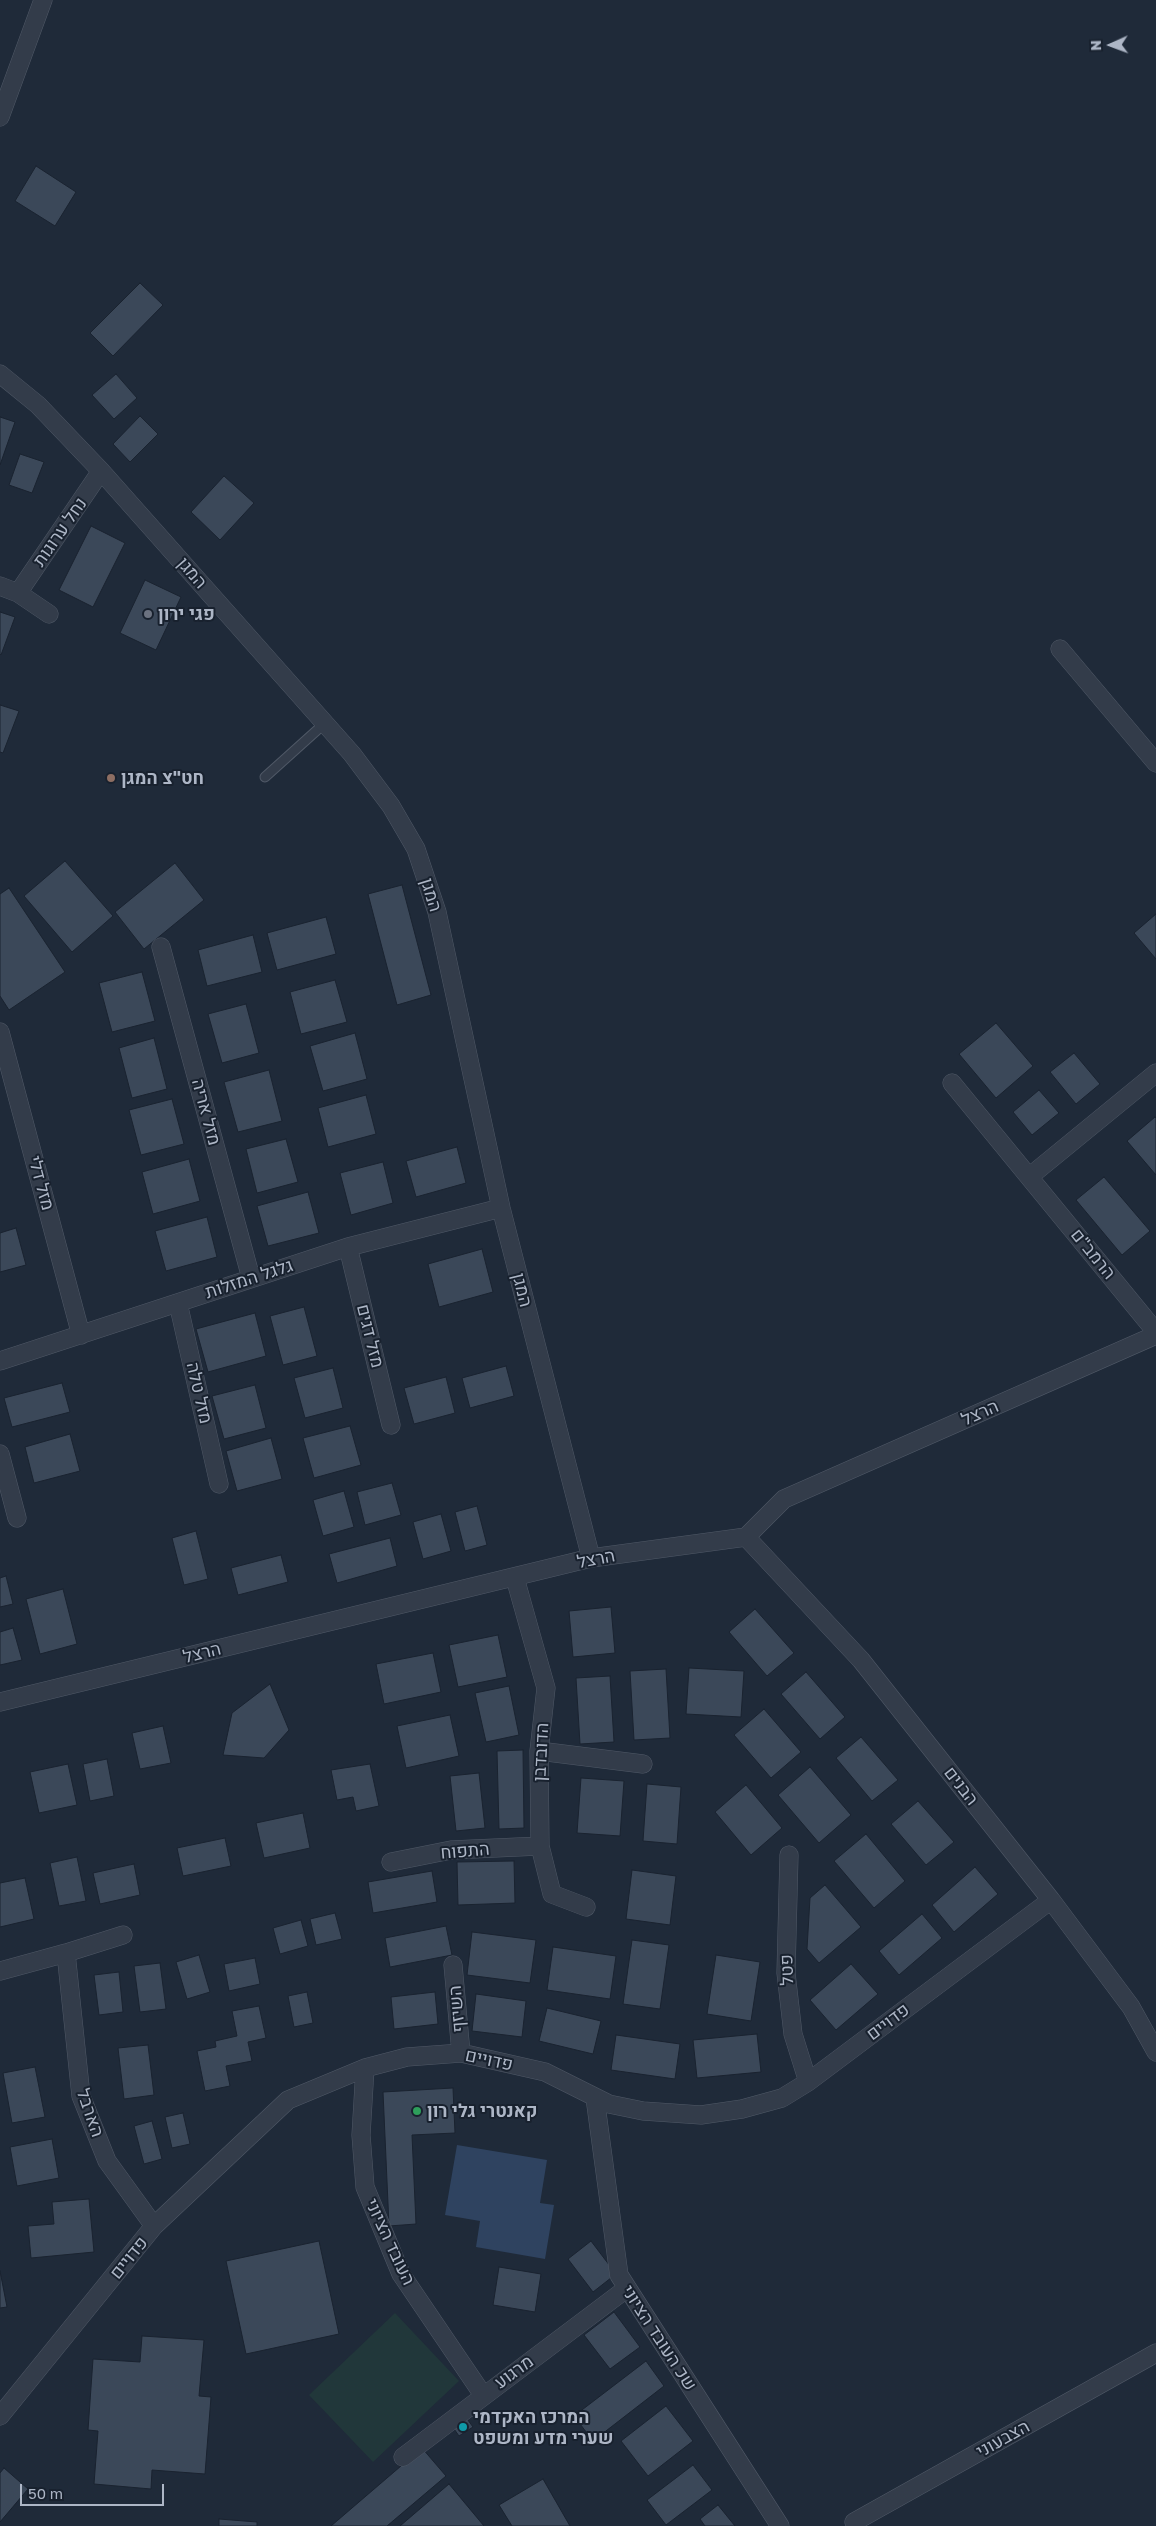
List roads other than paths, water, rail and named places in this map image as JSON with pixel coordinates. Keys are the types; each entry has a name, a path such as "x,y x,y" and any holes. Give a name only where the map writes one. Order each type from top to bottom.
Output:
{"street":[{"path":"0,117 44,0"},
{"name":"המגן","path":"0,374 38,405 101,471 352,754 391,806 416,849 437,912 501,1208 591,1558"},
{"name":"נחל ערוגות","path":"18,593 101,471"},
{"path":"0,586 18,593 49,614"},
{"path":"1060,649 1156,763"},
{"name":"מזל אריה","path":"161,947 251,1278"},
{"name":"מזל דלי","path":"0,1032 81,1334"},
{"path":"1029,1177 1156,1073"},
{"name":"הרמב\"ם","path":"952,1082 1156,1333"},
{"name":"גלגל המזלות","path":"0,1362 348,1247 501,1208"},
{"name":"מזל דגים","path":"348,1247 391,1425"},
{"name":"מזל טלה","path":"178,1302 219,1484"},
{"name":"הרצל","path":"0,1702 591,1558 746,1537 784,1499 1156,1333"},
{"path":"0,1454 17,1518"},
{"name":"הבנים","path":"746,1537 862,1660 1051,1900 1130,2007 1156,2052"},
{"name":"הדובדבן","path":"515,1578 546,1688 539,1751 540,1846 552,1894 586,1907"},
{"path":"539,1751 643,1764"},
{"name":"התפוח","path":"391,1862 451,1850 540,1846"},
{"name":"פטל","path":"789,1855 786,1973 793,2034 808,2082"},
{"name":"פדויים","path":"2,2408 154,2226 288,2100 365,2068 407,2057 461,2053 546,2072 609,2104 643,2111 701,2115 742,2109 782,2098 808,2082 1051,1900"},
{"path":"0,1971 123,1935"},
{"name":"הארבל","path":"66,1953 81,2096 107,2161 154,2226"},
{"name":"השיזף","path":"453,1965 461,2053"},
{"name":"העובד הציוני","path":"365,2068 361,2135 365,2188 401,2274 483,2395"},
{"name":"שכ העובד הציוני","path":"595,2098 619,2275 626,2289 780,2526"},
{"name":"מרגוע","path":"403,2457 626,2289"},
{"name":"הצבעוני","path":"856,2526 854,2522 1156,2353"}],"lane":[{"path":"265,777 325,724"}],"water":[{"path":"457,2145 547,2160 540,2203 554,2205 545,2259 476,2247 480,2221 445,2215"}],"place":[{"name":"פגי ירון","path":"148,614"},
{"name":"חט\"צ המגן","path":"111,778"},
{"name":"קאנטרי גלי רון","path":"417,2111"},
{"name":"המרכז האקדמי שערי מדע ומשפט","path":"463,2427"}]}
